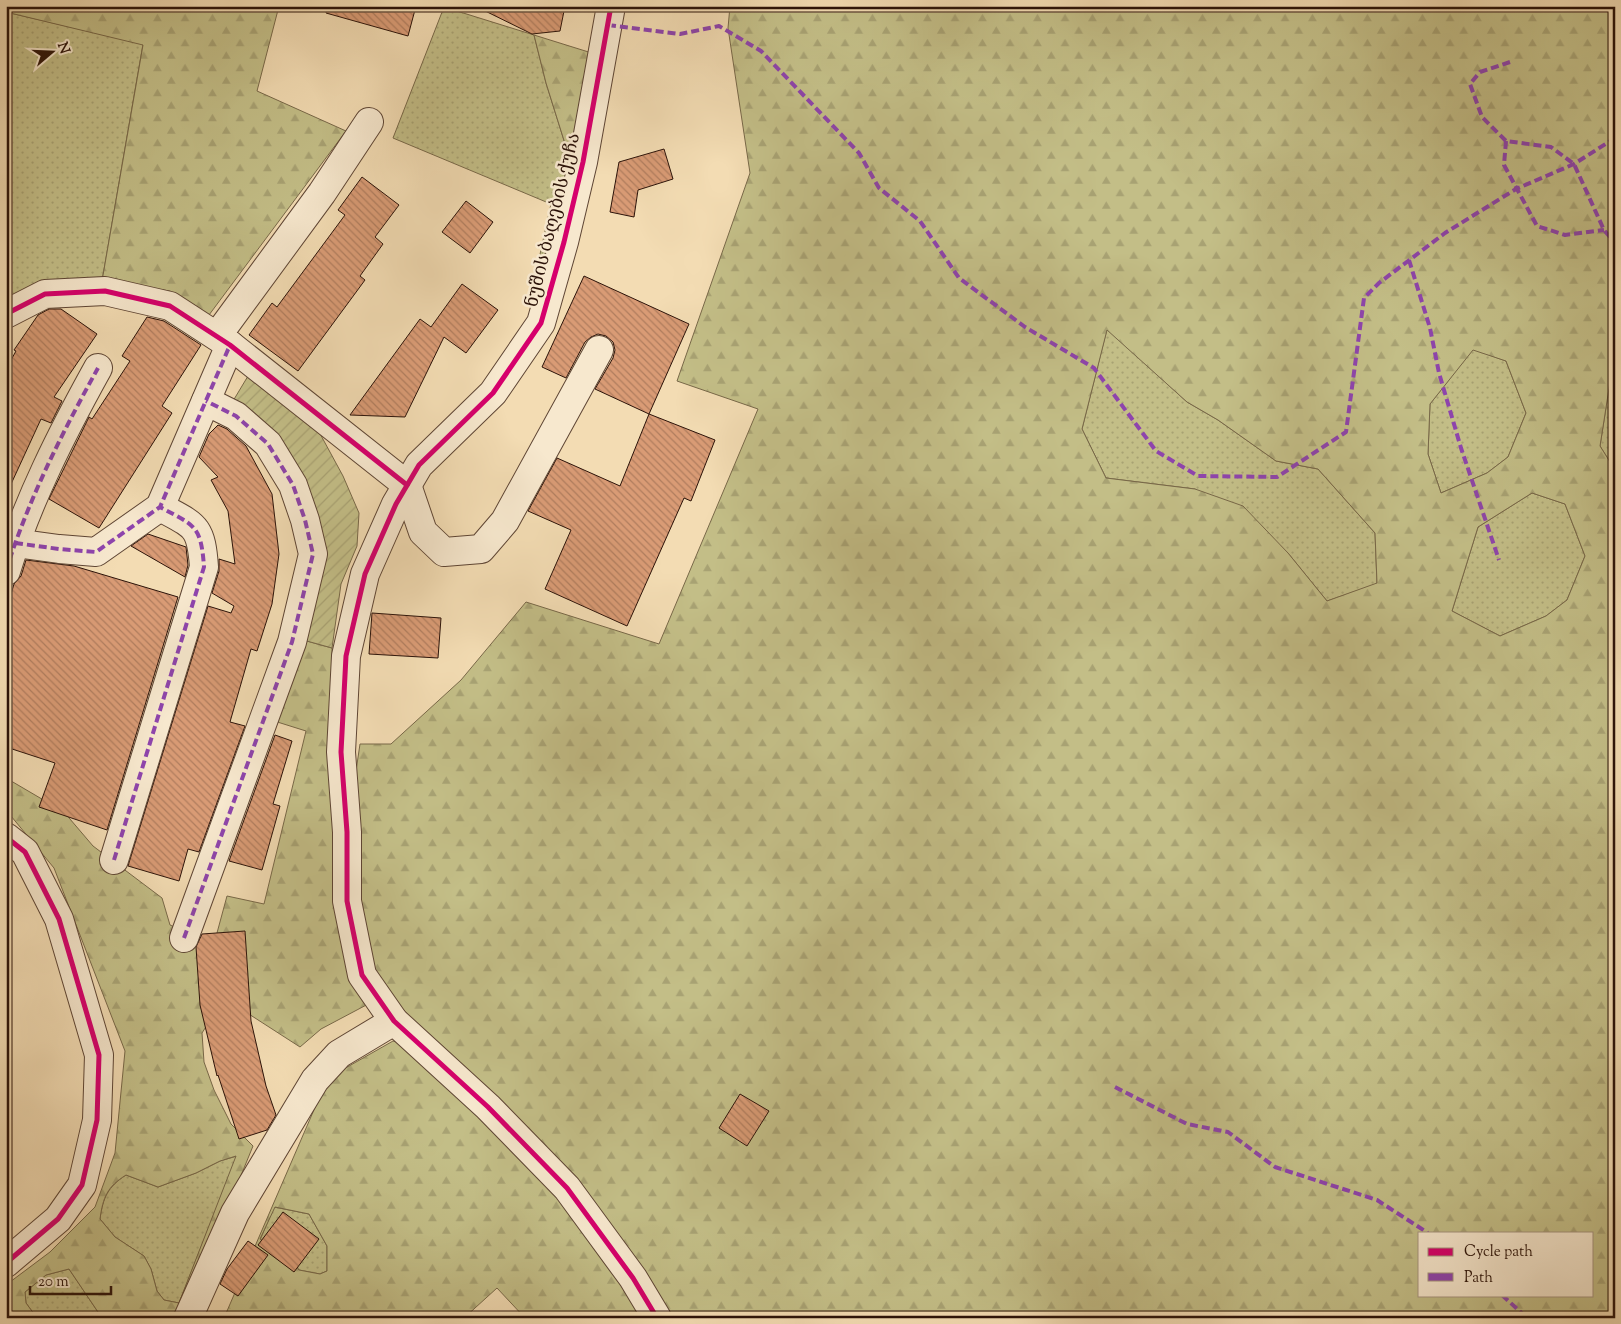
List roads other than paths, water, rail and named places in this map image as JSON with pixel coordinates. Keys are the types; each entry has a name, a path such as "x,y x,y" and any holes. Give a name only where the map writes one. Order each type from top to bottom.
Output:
{"street":[{"name":"ნუშის ბაღების ქუჩა","path":"611,6 583,162 564,242 540,323 493,393 418,465 396,504 365,574 346,656 341,752 347,832 347,901 362,975 394,1021 488,1108 567,1188 633,1278 652,1316"},
{"path":"15,543 96,552 160,507 206,400 223,340 368,122"},
{"path":"6,314 45,294 106,291 170,306 223,340 407,485 424,532 444,552 481,549 505,521 599,350"},
{"path":"6,571 15,543 64,430 98,368"},
{"path":"184,938 292,642 313,554 305,520 293,484 268,444 236,416 206,400"},
{"path":"114,860 204,567 203,547 197,530 184,520 160,507"},
{"path":"6,837 25,852 59,919 99,1055 98,1120 82,1185 58,1219 6,1263"},
{"path":"188,1318 235,1213 315,1080 339,1054 394,1021"}]}
